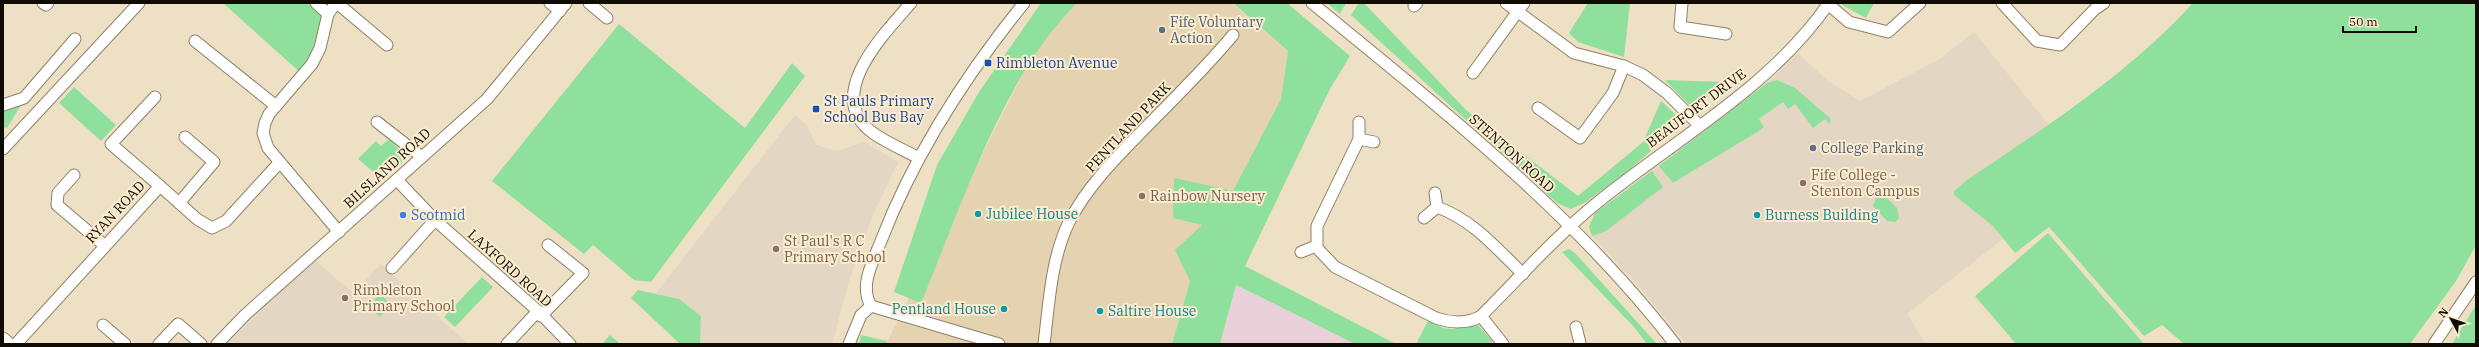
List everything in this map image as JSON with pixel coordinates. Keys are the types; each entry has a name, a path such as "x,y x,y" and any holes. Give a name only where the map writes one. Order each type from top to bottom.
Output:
{"street":[{"path":"43,3 46,5 48,3"},
{"path":"5,144 139,3"},
{"path":"316,3 328,14"},
{"path":"339,232 268,148 263,133 265,123 276,106 314,60 328,14 336,3 387,45"},
{"path":"550,3 563,7"},
{"path":"589,3 607,18"},
{"path":"911,3 868,55 858,76 853,93 853,103 857,114 873,133 919,158"},
{"path":"871,306 865,288 896,203 940,119 961,87 1024,3"},
{"name":"STENTON ROAD","path":"1312,3 1475,139 1570,226 1610,268 1675,344"},
{"path":"1506,3 1521,8 1574,53 1624,66 1656,83 1698,125"},
{"path":"1682,3 1680,27 1726,34"},
{"path":"1828,4 1849,22 1888,32 1920,3"},
{"path":"2002,3 2037,41 2060,45 2095,9 2104,3"},
{"name":"BEAUFORT DRIVE","path":"1481,316 1570,226 1597,202 1698,125 1744,93 1777,64 1806,34 1828,4"},
{"name":"BILSLAND ROAD","path":"217,344 245,316 487,99 563,7"},
{"path":"1473,73 1521,8"},
{"name":"PENTLAND PARK","path":"1044,344 1052,284 1069,223 1092,187 1122,151 1188,84 1233,35"},
{"path":"3,105 24,98 75,39"},
{"path":"195,41 276,106"},
{"path":"1538,108 1580,138 1613,93 1624,66"},
{"path":"155,97 111,144 160,186"},
{"path":"377,122 422,156"},
{"path":"1358,122 1359,139 1321,215 1317,226 1316,246 1328,262 1335,267 1436,318 1445,321 1466,322 1481,316 1503,344"},
{"path":"179,203 214,162 185,137"},
{"path":"1359,139 1374,142"},
{"name":"RYAN ROAD","path":"16,344 104,245 160,186 179,203 212,228 226,221 280,162"},
{"path":"74,175 58,193 57,205 104,245"},
{"name":"LAXFORD ROAD","path":"397,180 435,220 539,313 570,344"},
{"path":"1435,193 1437,207"},
{"path":"1424,218 1437,207"},
{"path":"1437,207 1450,212 1476,228 1523,274"},
{"path":"392,268 435,220"},
{"path":"507,344 583,273 548,245"},
{"path":"1301,252 1316,246"},
{"path":"2434,344 2476,282"},
{"path":"849,344 861,315 871,306"},
{"path":"871,306 999,344"},
{"path":"159,344 178,324 201,344"},
{"path":"103,325 125,344"},
{"path":"1576,327 1581,344"},
{"path":"3,338 10,344"}],"shaded area":[{"path":"1077,3 1231,3 1288,51 1281,99 1190,281 1172,344 886,344 1028,64 1060,20"},
{"name":"Fife College - Stenton Campus","path":"1974,32 2049,125 1955,194 1993,226 2003,239 1907,314 1926,344 1686,344 1635,282 1592,236 1589,227 1595,213 1772,79 1798,53 1829,82 1860,101 1938,60"},
{"name":"St Paul's R C Primary School","path":"795,115 807,125 816,145 837,151 865,142 898,162 872,217 849,281 832,344 700,344 701,315 656,293"},
{"name":"Rimbleton Primary School","path":"315,260 353,293 381,264 468,344 226,344"},
{"path":"1236,285 1355,344 1220,344"}],"green space":[{"path":"223,3 316,3 328,14 303,75"},
{"path":"1041,3 1077,3 1051,33 1027,67 1006,105 986,144 968,185 921,303 894,292 937,165 979,92"},
{"path":"1233,3 1287,3 1350,56 1330,89 1245,266 1396,344 1355,344 1236,285 1220,344 1172,344 1190,281 1175,250 1202,225 1173,218 1174,178 1233,191 1281,99 1288,51"},
{"path":"1327,3 1346,3 1340,14"},
{"path":"1359,3 1364,3 1466,110 1578,196 1643,142 1661,101 1676,115 1673,132 1629,170 1586,202 1571,209 1557,203 1351,15"},
{"path":"1588,3 1630,3 1624,57 1578,42 1569,33"},
{"path":"1843,3 1874,3 1866,18 1842,5"},
{"path":"2193,3 2476,3 2476,245 2456,281 2410,344 2184,344 2162,325 2144,336 2049,227 2015,253 1993,226 1954,195 1954,191 1967,180 2056,119 2114,76 2168,29"},
{"path":"619,24 745,128 792,63 805,76 651,282 634,280 593,245 584,254 492,181"},
{"path":"1665,80 1726,82 1702,101 1689,105"},
{"path":"1777,80 1795,88 1831,119 1829,124 1825,119 1813,128 1795,104 1788,109 1783,102 1759,119 1764,127 1673,183 1659,166 1767,83"},
{"path":"74,87 116,125 101,141 59,103"},
{"path":"23,102 7,128 3,127 3,111 7,106"},
{"path":"389,139 407,157 383,180 358,159 376,141 381,146"},
{"path":"1652,171 1663,187 1606,231 1592,236 1589,227 1595,213"},
{"path":"1881,195 1885,196 1897,208 1899,218 1895,222 1887,221 1873,206 1876,197"},
{"path":"2048,233 2144,344 2016,344 1975,296"},
{"path":"1569,249 1575,253 1657,344 1647,344 1634,327 1562,252"},
{"path":"482,277 493,287 455,327 444,317"},
{"path":"638,290 679,299 701,316 700,344 680,344 631,298"},
{"path":"380,294 391,304 380,317 369,306"},
{"path":"2476,305 2476,344 2455,344 2453,342"},
{"path":"1428,321 1443,328 1452,329 1478,325 1492,341 1489,344 1416,344"},
{"path":"610,335 620,344 602,344"},
{"path":"861,335 887,341 886,344 859,344"}],"place":[{"name":"Fife Voluntary Action","path":"1162,30"},
{"name":"Rimbleton Avenue","path":"988,63"},
{"name":"St Pauls Primary School Bus Bay","path":"816,109"},
{"name":"College Parking","path":"1813,148"},
{"name":"Fife College - Stenton Campus","path":"1803,183"},
{"name":"Rainbow Nursery","path":"1142,196"},
{"name":"Jubilee House","path":"978,214"},
{"name":"Scotmid","path":"403,215"},
{"name":"Burness Building","path":"1757,215"},
{"name":"St Paul's R C Primary School","path":"776,249"},
{"name":"Rimbleton Primary School","path":"345,298"},
{"name":"Pentland House","path":"1004,309"},
{"name":"Saltire House","path":"1100,311"}]}
